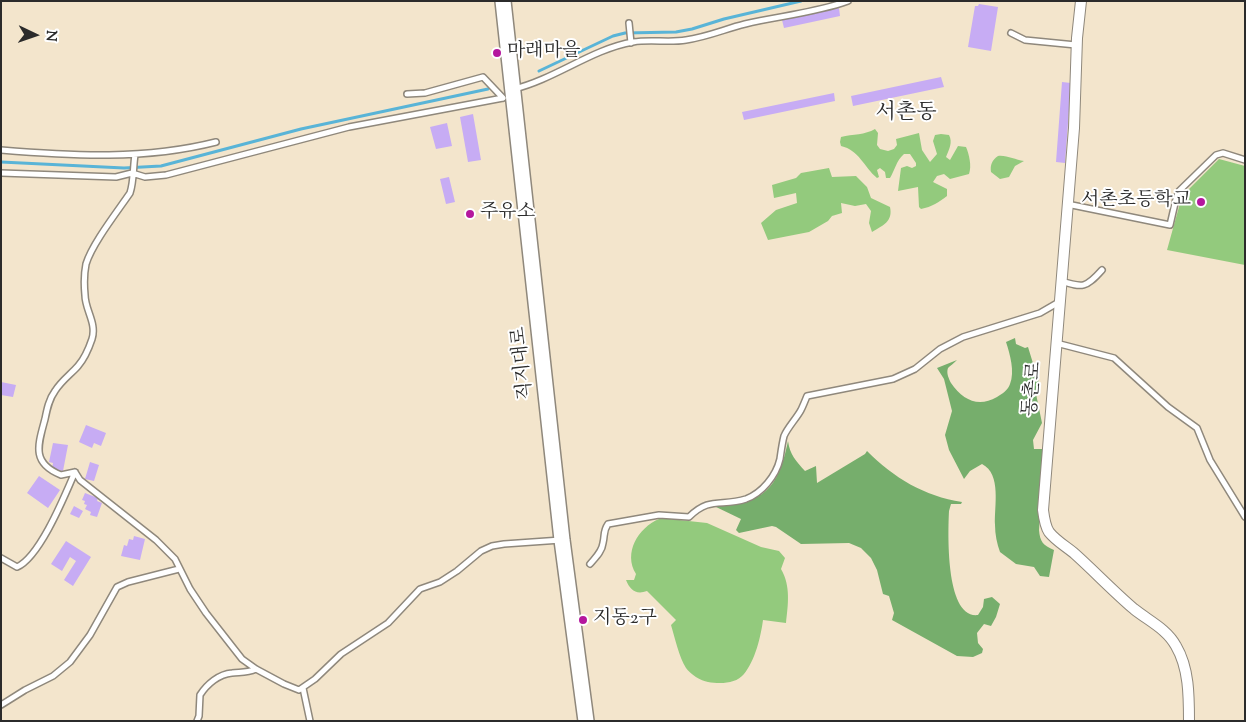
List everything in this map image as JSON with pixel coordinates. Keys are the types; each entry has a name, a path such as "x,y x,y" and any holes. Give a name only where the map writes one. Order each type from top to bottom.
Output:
{"main road":[{"name":"직지대로","path":"503,1 508,94 586,721"}],"street":[{"name":"동촌로","path":"1080,1 1076,45 1074,128 1066,204 1043,510 1046,526 1055,539 1134,609 1162,630 1177,647 1185,668 1189,721"}],"lane":[{"path":"1,173 116,177 132,173 146,177 174,174 349,127 508,94 546,79 605,51 632,43 673,42 703,38 746,24 829,7 848,1"},
{"path":"628,23 632,43"},
{"path":"1011,33 1025,40 1076,45"},
{"path":"407,94 425,93 483,77 508,94"},
{"path":"1,150 89,155 135,155 187,149 216,142"},
{"path":"1066,204 1170,225 1179,191 1216,155 1223,153 1245,160"},
{"path":"75,472 61,475 47,467 40,456 38,444 52,395 79,365 93,336 93,322 85,302 84,274 86,265 91,252 130,193 135,155"},
{"path":"1061,281 1084,286 1102,270"},
{"path":"590,564 601,550 604,530 608,524 659,515 689,517 706,504 726,504 746,499 756,494 772,477 779,462 785,435 802,410 806,396 893,379 915,369 940,349 963,337 1040,313 1059,302"},
{"path":"1056,342 1114,358 1168,408 1197,428 1210,460 1245,517"},
{"path":"1,558 17,567 26,560 55,517 75,472"},
{"path":"75,472 80,480 156,540 175,559 190,589 242,659 256,669 299,690 342,654 388,623 420,589 440,582 481,551 492,546 504,544 562,540"},
{"path":"1,705 53,676 70,662 90,635 117,587 128,582 179,569"},
{"path":"198,721 200,695 211,682 228,674 247,673 256,669"},
{"path":"303,688 310,721"}],"green space":[{"path":"875,129 878,133 877,145 880,149 888,151 894,149 897,145 896,139 919,133 922,150 930,162 937,154 933,141 935,135 949,135 951,143 946,157 950,160 958,146 966,147 970,164 969,174 950,179 944,174 937,176 933,182 947,189 947,196 932,206 921,209 919,207 918,187 898,191 901,168 916,166 910,154 904,154 901,157 890,178 886,178 885,172 880,168 877,170 879,177 877,178 857,155 841,146 841,137"},
{"path":"998,156 1024,161 1015,166 1009,177 1000,179 991,172 991,165"},
{"name":"서촌초등학교","path":"1219,159 1245,166 1245,265 1167,250 1182,196"},
{"path":"829,168 832,177 856,176 867,187 871,198 890,207 891,212 887,222 872,232 869,223 871,211 866,204 855,206 841,203 842,213 832,216 828,221 809,232 768,240 761,223 776,210 797,203 796,193 774,198 772,185 796,178 801,173"},
{"path":"1015,338 1016,344 1025,348 1028,347 1040,386 1036,394 1042,423 1033,440 1034,449 1043,449 1044,452 1039,530 1043,543 1054,550 1049,577 1040,576 1034,567 1016,564 1000,552 995,532 996,492 992,475 982,464 970,471 964,479 949,450 945,435 952,411 944,379 937,368 957,360 948,368 947,372 950,381 956,389 966,398 977,402 990,400 1003,393 1010,384 1012,369 1006,342"},
{"path":"788,441 792,454 805,471 816,466 817,483 867,451 888,470 910,484 935,495 962,502 961,504 951,504 948,537 951,572 959,603 967,613 978,615 983,607 984,599 992,597 1000,604 991,626 984,624 977,633 978,643 983,649 982,653 973,657 957,656 892,620 894,613 889,596 883,594 877,570 871,558 861,548 849,543 801,544 772,526 739,533 736,530 741,519 714,506 745,502 766,491 779,471"},
{"path":"659,519 707,523 761,547 779,551 785,558 781,569 788,589 786,623 763,620 759,641 748,669 737,680 723,683 708,682 690,673 681,658 671,625 676,620 647,591 637,592 632,589 626,580 634,580 636,574 631,558 635,542 645,528"}],"building":[{"path":"979,4 998,7 991,51 968,47 975,6"},
{"path":"839,8 840,16 784,28 782,20"},
{"path":"941,77 944,87 853,106 851,96"},
{"path":"1062,82 1071,83 1065,163 1056,162"},
{"path":"834,93 835,101 744,120 742,112"},
{"path":"473,114 481,160 468,162 460,117"},
{"path":"447,123 452,146 436,149 430,127"},
{"path":"449,177 455,202 446,204 440,179"},
{"path":"1,382 16,385 13,397 1,395"},
{"path":"86,425 106,433 101,446 94,443 92,448 79,442"},
{"path":"53,443 68,445 63,471 52,469 53,463 49,462"},
{"path":"90,462 99,465 94,481 85,479"},
{"path":"39,476 60,490 48,508 27,493"},
{"path":"85,493 98,498 97,501 102,503 97,517 90,515 91,512 85,509 87,505 82,500"},
{"path":"74,506 83,511 79,518 70,514"},
{"path":"134,536 145,539 140,560 121,556 124,545 127,546 129,539 133,540"},
{"path":"66,541 91,557 73,586 64,580 76,561 70,557 62,571 51,564"}],"waterway":[{"path":"539,71 613,36 625,33 676,32 801,1"},
{"path":"1,162 124,168 161,166 301,129 488,89"}],"place":[{"name":"마래마을","path":"497,53"},
{"name":"서촌초등학교","path":"1201,202"},
{"name":"주유소","path":"470,214"},
{"name":"지동2구","path":"583,620"}],"district":[{"name":"서촌동","path":"906,114"}]}
